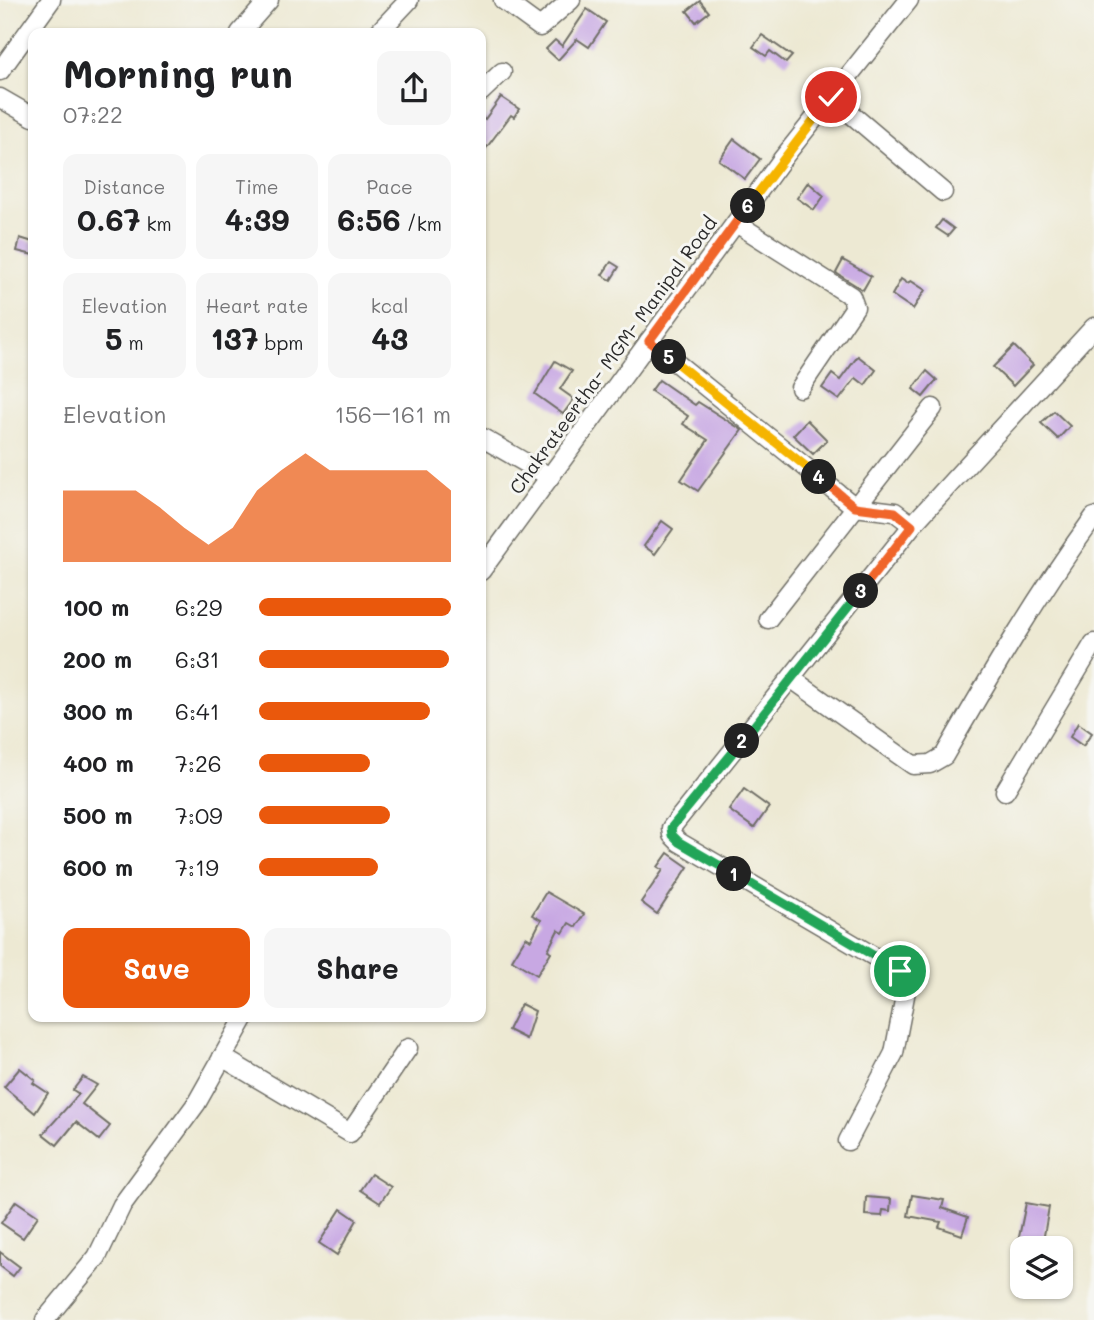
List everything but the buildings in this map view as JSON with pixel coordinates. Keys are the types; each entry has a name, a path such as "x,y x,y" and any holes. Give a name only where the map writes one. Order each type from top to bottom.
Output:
{"street":[{"path":"31,28 51,0"},
{"path":"244,28 269,0"},
{"path":"384,28 409,0"},
{"path":"503,0 540,27 571,0"},
{"name":"Chakrateertha- MGM- Manipal Road","path":"486,564 736,223 831,97 909,0"},
{"path":"0,71 28,32"},
{"path":"486,87 502,72"},
{"path":"831,97 943,192"},
{"path":"0,98 28,114"},
{"path":"736,223 851,296 855,307 800,388"},
{"path":"848,1141 894,1053 908,980 900,971 672,835 671,828 912,526 1094,327"},
{"path":"649,341 855,507 895,512 912,526"},
{"path":"768,619 933,408"},
{"path":"486,440 550,477"},
{"path":"792,679 913,765 930,764 944,756 1010,640 1049,579 1094,517"},
{"path":"1005,791 1094,643"},
{"path":"45,1320 97,1257 122,1205 196,1104 242,1022"},
{"path":"222,1058 350,1133 408,1048"}],"route":[{"path":"831,97 649,341 855,507 880,508 895,512 912,526 671,828 672,835 679,842 900,971"}]}
